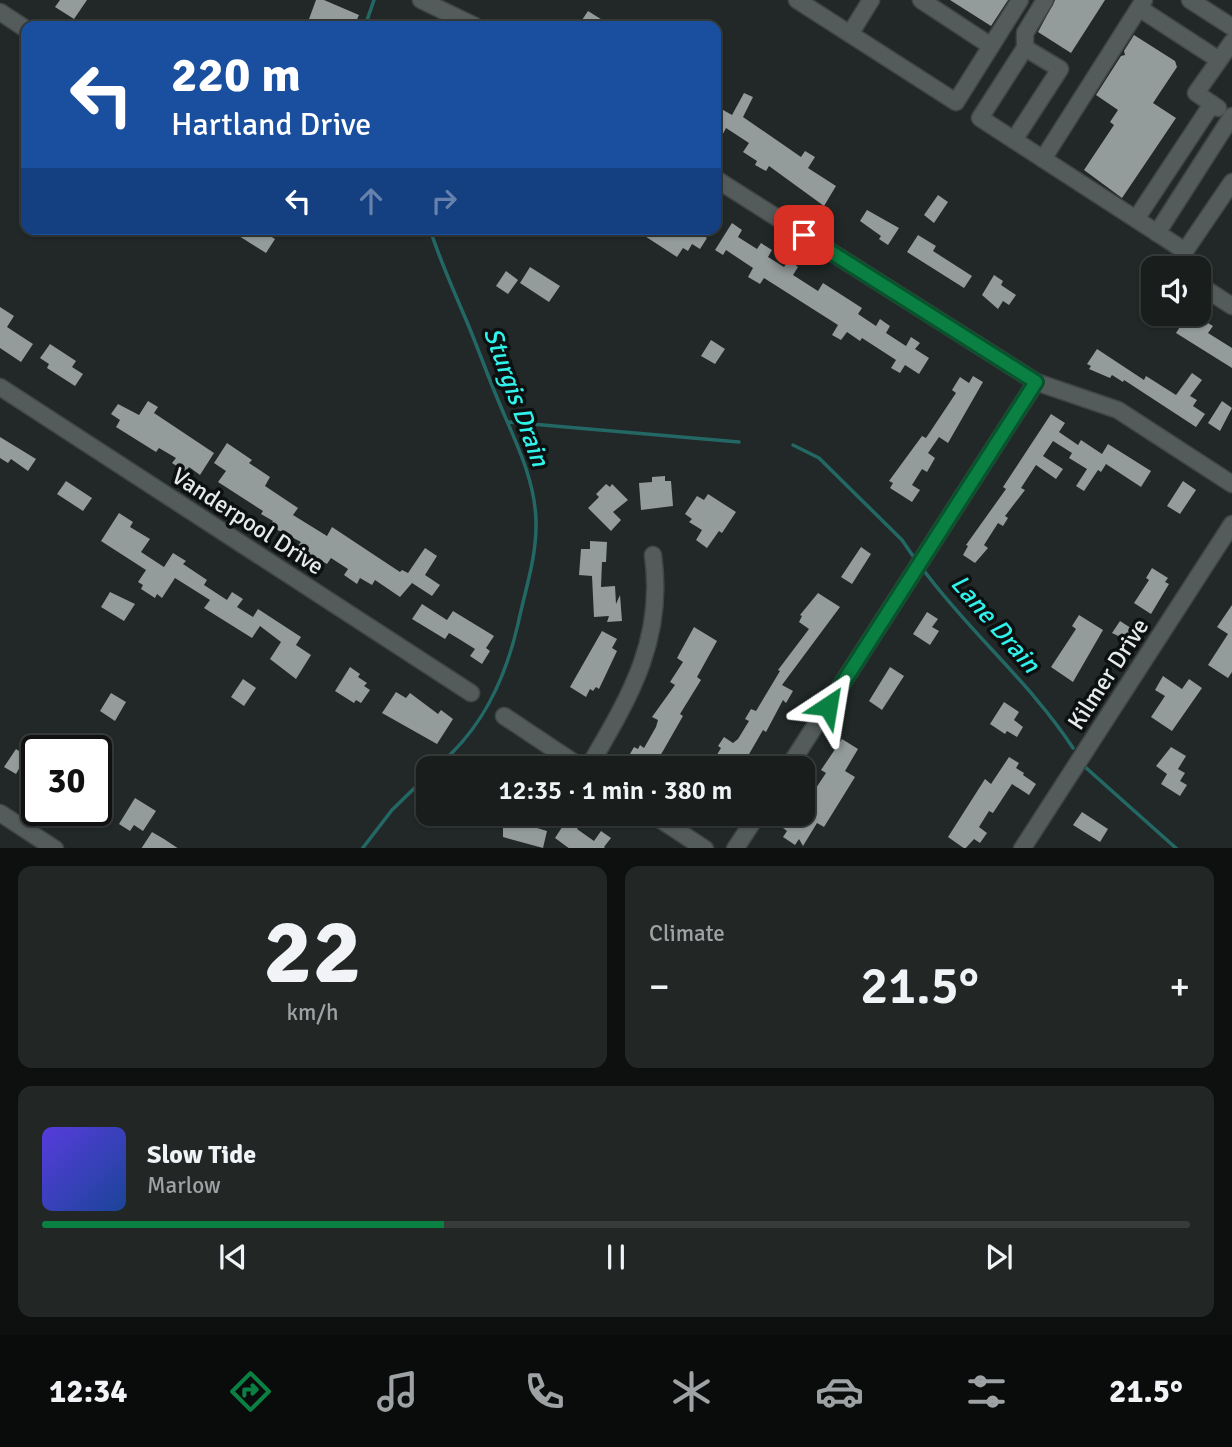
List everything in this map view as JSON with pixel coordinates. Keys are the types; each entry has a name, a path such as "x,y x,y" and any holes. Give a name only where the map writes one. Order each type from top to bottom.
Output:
{"street":[{"path":"421,0 465,21"},
{"path":"797,0 1185,251 1232,182"},
{"path":"850,34 871,0"},
{"path":"920,0 991,46"},
{"path":"956,102 1020,0"},
{"path":"980,118 1025,48 1025,33 1045,0"},
{"path":"1190,0 1232,27"},
{"path":"1044,159 1142,4 1219,60"},
{"path":"0,12 21,26"},
{"path":"1157,233 1232,116 1196,93 1232,43"},
{"path":"1014,140 1060,69 1025,48"},
{"path":"1136,219 1212,104"},
{"path":"721,181 1036,382 1118,410 1232,484"},
{"path":"1211,292 1232,306"},
{"path":"796,756 930,551 1036,382"},
{"name":"Vanderpool Drive","path":"0,387 471,693"},
{"name":"Kilmer Drive","path":"1023,848 1232,524"},
{"path":"592,756 630,692 645,659 655,616 657,582 653,555"},
{"path":"505,716 567,756"},
{"path":"0,813 53,848"},
{"path":"670,826 703,848"},
{"path":"736,848 750,826"}],"building":[{"path":"60,0 87,0 74,19 55,7"},
{"path":"316,0 324,0 359,15 356,21 309,19"},
{"path":"950,0 1008,0 991,26"},
{"path":"1055,0 1105,0 1071,53 1038,32"},
{"path":"588,11 604,21 581,21"},
{"path":"1134,35 1175,61 1177,67 1153,103 1176,118 1122,198 1084,170 1114,125 1110,122 1118,110 1096,95 1121,56 1125,55 1124,51"},
{"path":"744,93 753,97 743,117 801,157 805,151 815,157 808,168 836,186 824,206 769,166 766,171 755,165 757,161 743,152 749,143 726,128 721,138 721,109 732,115"},
{"path":"938,195 948,202 934,223 924,215"},
{"path":"867,210 899,228 888,245 879,239 881,236 860,221"},
{"path":"732,223 742,230 738,237 757,249 761,243 772,250 768,257 784,267 789,260 798,267 793,275 818,291 823,283 862,308 858,314 876,326 880,319 890,326 886,333 906,346 911,337 920,343 915,349 929,358 919,374 905,365 900,373 891,368 896,360 862,338 860,341 847,332 841,340 832,335 838,325 764,278 760,284 748,277 753,268 726,250 723,255 715,250"},
{"path":"269,235 275,239 266,253 239,236"},
{"path":"643,235 703,235 707,238 700,249 692,244 688,251 683,248 677,257"},
{"path":"918,235 936,246 933,251 972,276 964,288 907,252"},
{"path":"530,267 560,286 549,302 520,283"},
{"path":"506,271 518,280 508,294 496,286"},
{"path":"994,275 1003,281 1001,285 1016,295 1009,305 1003,301 998,309 982,295"},
{"path":"0,307 14,316 7,327 33,344 21,362 0,348"},
{"path":"1180,326 1213,326 1208,333 1232,348 1232,368 1176,333"},
{"path":"711,340 725,349 715,364 701,356"},
{"path":"50,344 76,361 72,367 83,374 75,386 47,368 49,364 40,358"},
{"path":"1097,349 1144,380 1146,376 1176,395 1192,373 1202,380 1190,396 1197,400 1193,406 1205,414 1196,427 1124,380 1123,382 1112,375 1110,378 1089,369 1091,366 1087,364"},
{"path":"973,376 983,382 948,443 939,437 928,453 935,458 927,472 922,469 912,485 920,490 912,502 890,488 893,483 889,481 922,436 926,438 956,393 952,390 960,377 969,383"},
{"path":"148,401 158,407 154,413 214,453 200,475 189,467 186,472 172,463 176,458 159,448 156,452 116,427 120,420 111,414 118,404 139,415"},
{"path":"1222,401 1232,408 1220,431 1208,423"},
{"path":"1051,414 1065,423 1059,432 1078,445 1081,440 1102,454 1108,444 1151,471 1141,487 1106,464 1101,472 1098,470 1084,491 1076,486 1087,469 1069,458 1072,453 1053,441 1043,456 1063,469 1056,479 1036,465 1021,488 1025,490 1005,516 1008,518 1003,526 998,523 984,545 988,548 975,563 963,555 968,546 966,545 1006,489 1003,487"},
{"path":"0,437 36,459 28,471 11,459 8,463 0,458"},
{"path":"227,443 252,460 249,463 270,477 265,486 298,508 293,515 327,536 332,527 400,572 402,570 408,573 425,548 437,556 425,575 440,585 432,596 412,583 400,597 375,580 372,585 360,578 357,584 344,575 348,569 331,558 327,564 297,547 301,542 270,526 273,521 261,514 263,511 218,482 226,471 214,463"},
{"path":"665,476 665,481 671,481 673,506 641,510 639,483 652,482 652,477"},
{"path":"66,481 92,498 83,511 57,494"},
{"path":"1183,481 1196,490 1180,514 1167,506"},
{"path":"606,484 610,487 612,484 628,500 613,512 621,520 611,531 588,508 599,497 596,494"},
{"path":"708,494 736,512 722,533 719,531 707,548 696,540 702,530 689,522 692,519 685,514 697,496 704,500"},
{"path":"119,513 133,522 130,527 150,539 141,552 164,567 173,553 186,561 183,564 207,580 204,585 227,600 232,592 243,599 237,607 253,617 258,609 301,637 296,645 311,655 296,679 270,659 281,642 260,626 252,638 204,608 210,600 175,578 162,598 157,594 155,598 141,589 143,585 138,582 146,570 101,541"},
{"path":"590,541 607,542 606,562 602,562 601,587 615,586 616,604 620,595 622,621 607,622 609,616 594,617 592,576 579,575 581,549 590,549"},
{"path":"861,547 871,554 852,584 841,577"},
{"path":"1152,568 1168,578 1165,582 1169,584 1151,614 1134,603 1149,580 1146,578"},
{"path":"110,592 135,604 124,621 101,607"},
{"path":"818,593 840,607 782,685 793,691 786,703 783,700 766,732 763,730 748,756 716,756 721,748 718,746 724,737 733,743 738,739 749,721 745,719 751,709 756,711 780,671 778,670 809,629 799,622 802,616 800,615"},
{"path":"422,604 447,620 453,611 494,636 486,648 490,651 482,664 470,656 475,649 449,633 445,639 412,619"},
{"path":"1232,605 1232,672 1228,678 1208,665 1228,634 1217,627"},
{"path":"927,612 938,619 932,627 939,631 930,645 913,634"},
{"path":"1079,615 1103,630 1073,682 1051,667 1076,629 1072,626"},
{"path":"1120,621 1134,630 1136,634 1131,642 1112,633"},
{"path":"694,627 717,641 697,677 701,680 680,714 683,716 660,756 629,756 634,747 638,749 640,745 644,748 656,727 658,720 652,717 675,685 670,682 683,662 677,658"},
{"path":"602,631 617,639 612,648 617,651 599,689 590,689 586,697 570,687"},
{"path":"350,667 360,674 358,677 367,683 364,686 370,690 361,703 356,700 354,703 335,691"},
{"path":"890,667 904,676 882,710 869,701"},
{"path":"1163,676 1182,689 1189,679 1202,688 1172,731 1151,717 1165,696 1155,690"},
{"path":"243,679 256,688 244,706 231,697"},
{"path":"396,692 406,698 410,693 438,714 441,710 453,719 437,744 382,713"},
{"path":"111,693 126,702 115,721 100,711"},
{"path":"1004,702 1019,712 1014,720 1023,727 1017,737 1007,731 1005,734 990,724"},
{"path":"842,739 858,749 845,771 855,777 824,827 817,823 803,846 799,839 795,845 783,837 787,831 783,828 815,826 815,790 826,773 821,770"},
{"path":"1171,747 1186,756 1178,769 1185,773 1180,781 1187,785 1180,796 1161,784 1167,774 1156,766"},
{"path":"16,749 21,752 21,768 16,774 4,767"},
{"path":"1009,757 1019,763 1016,768 1024,773 1023,775 1036,784 1029,795 1012,784 993,813 989,811 979,827 987,833 980,843 974,839 964,848 948,837 985,779 991,784"},
{"path":"135,798 156,811 143,831 134,825 130,831 119,824"},
{"path":"1082,812 1108,829 1100,842 1073,825"},
{"path":"500,826 531,826 547,831 543,848 503,837 503,827"},
{"path":"563,826 579,826 577,829 594,841 601,831 611,838 605,848 569,848 555,838"},
{"path":"152,832 178,848 142,848"}],"waterway":[{"name":"Sturgis Drain","path":"367,21 374,0"},
{"name":"Sturgis Drain","path":"432,235 523,459 532,489 536,521 535,548 530,573 506,665 478,721 449,756"},
{"name":"Lane Drain","path":"508,422 739,442"},
{"name":"Lane Drain","path":"793,445 819,458 902,540 915,559"},
{"name":"Lane Drain","path":"922,568 1038,701 1073,748"},
{"name":"Lane Drain","path":"1084,766 1176,848"},
{"name":"Sturgis Drain","path":"363,848 392,810 416,787"}],"route":[{"path":"804,235 1036,382 828,706"}]}
